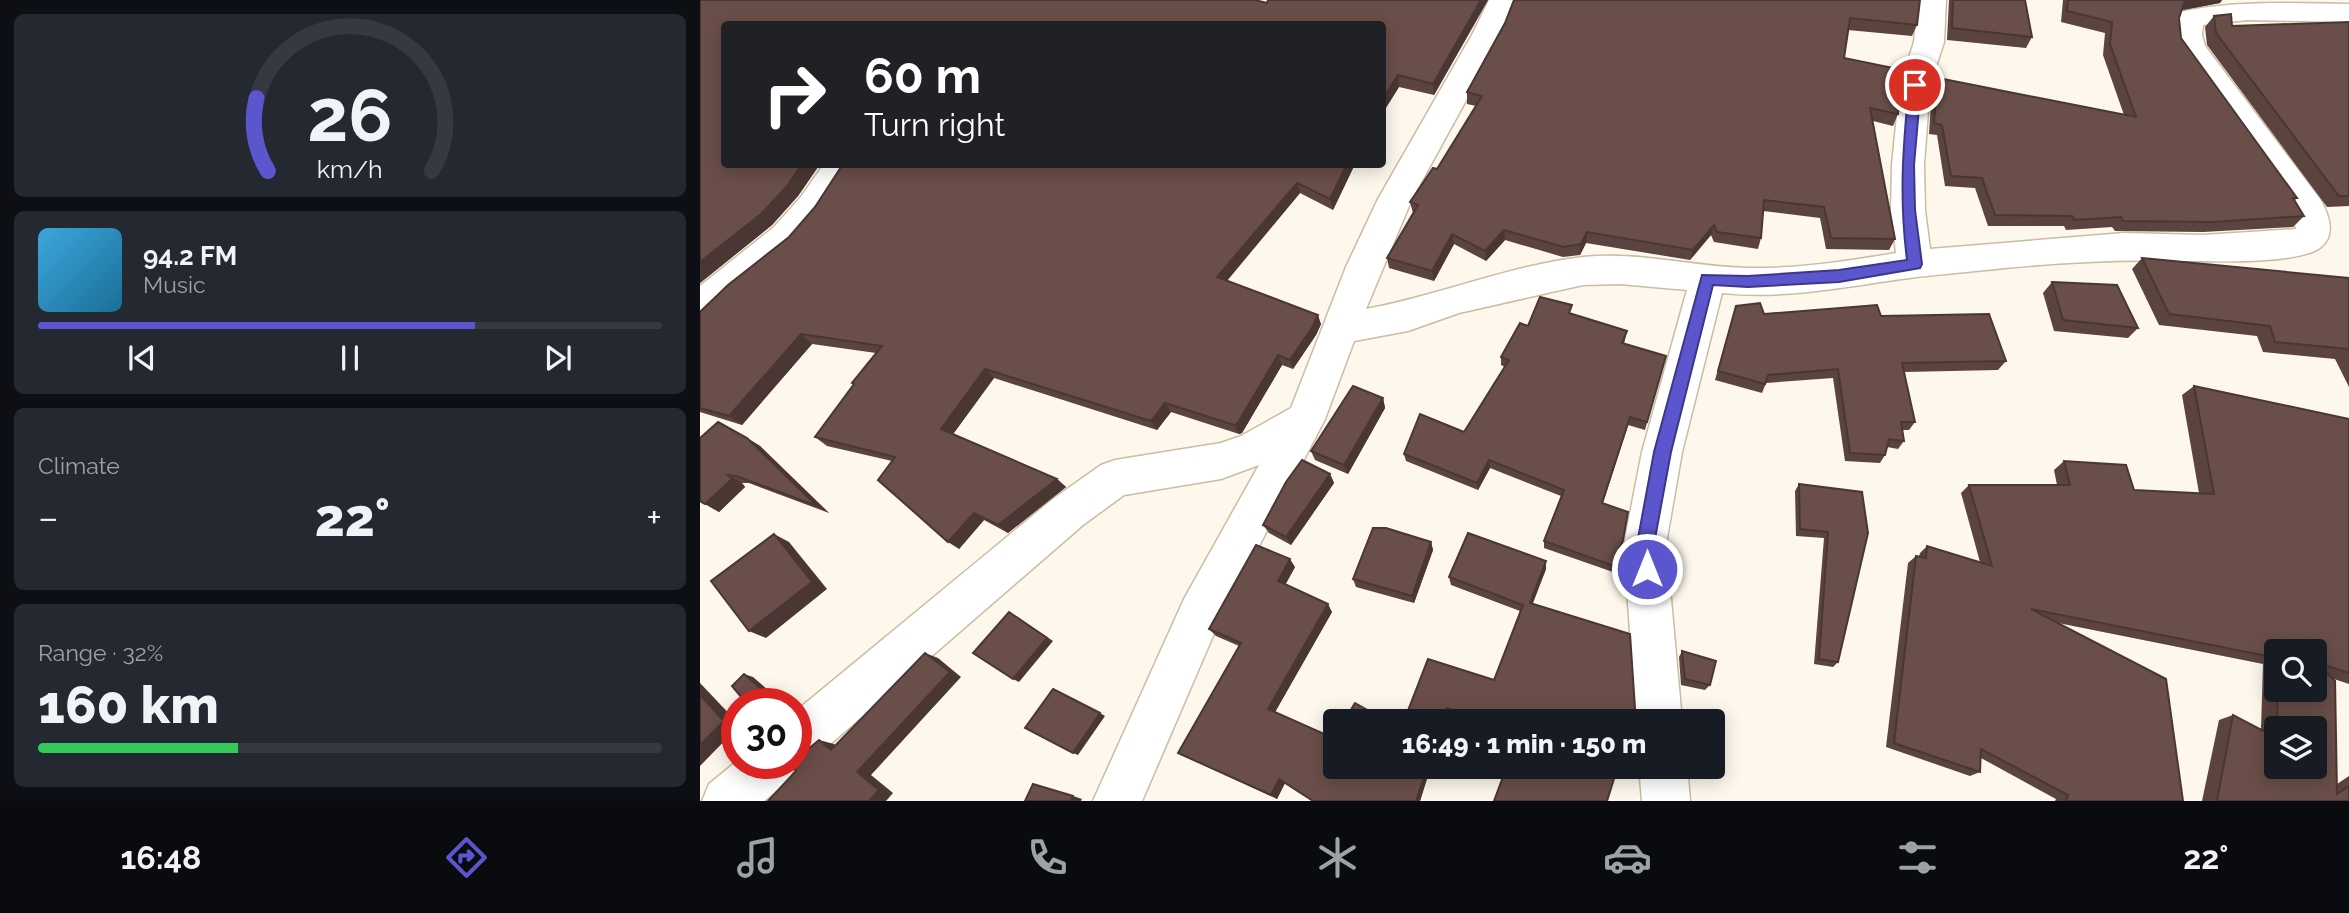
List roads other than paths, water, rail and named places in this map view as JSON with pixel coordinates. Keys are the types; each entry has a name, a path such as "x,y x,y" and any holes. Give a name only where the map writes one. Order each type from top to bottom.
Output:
{"street":[{"path":"1117,801 1200,614 1306,419 1364,267 1395,199 1488,33 1503,0"},
{"path":"1915,264 1908,210 1908,165 1915,85 1929,42 1932,0"},
{"path":"1342,328 1408,316 1457,299 1583,271 1620,270 1748,282 1839,276 1915,264 2124,246 2203,248 2298,244 2311,237 2314,226 2308,208 2191,48 2188,24 2190,18 2247,10 2349,13"},
{"path":"700,309 719,289 777,245 796,226 839,168"},
{"path":"1658,709 1646,544 1662,452 1707,279"},
{"path":"812,728 1068,512 1115,478 1221,461 1253,450 1306,419"},
{"path":"726,801 753,779"},
{"path":"1663,779 1666,801"}]}
